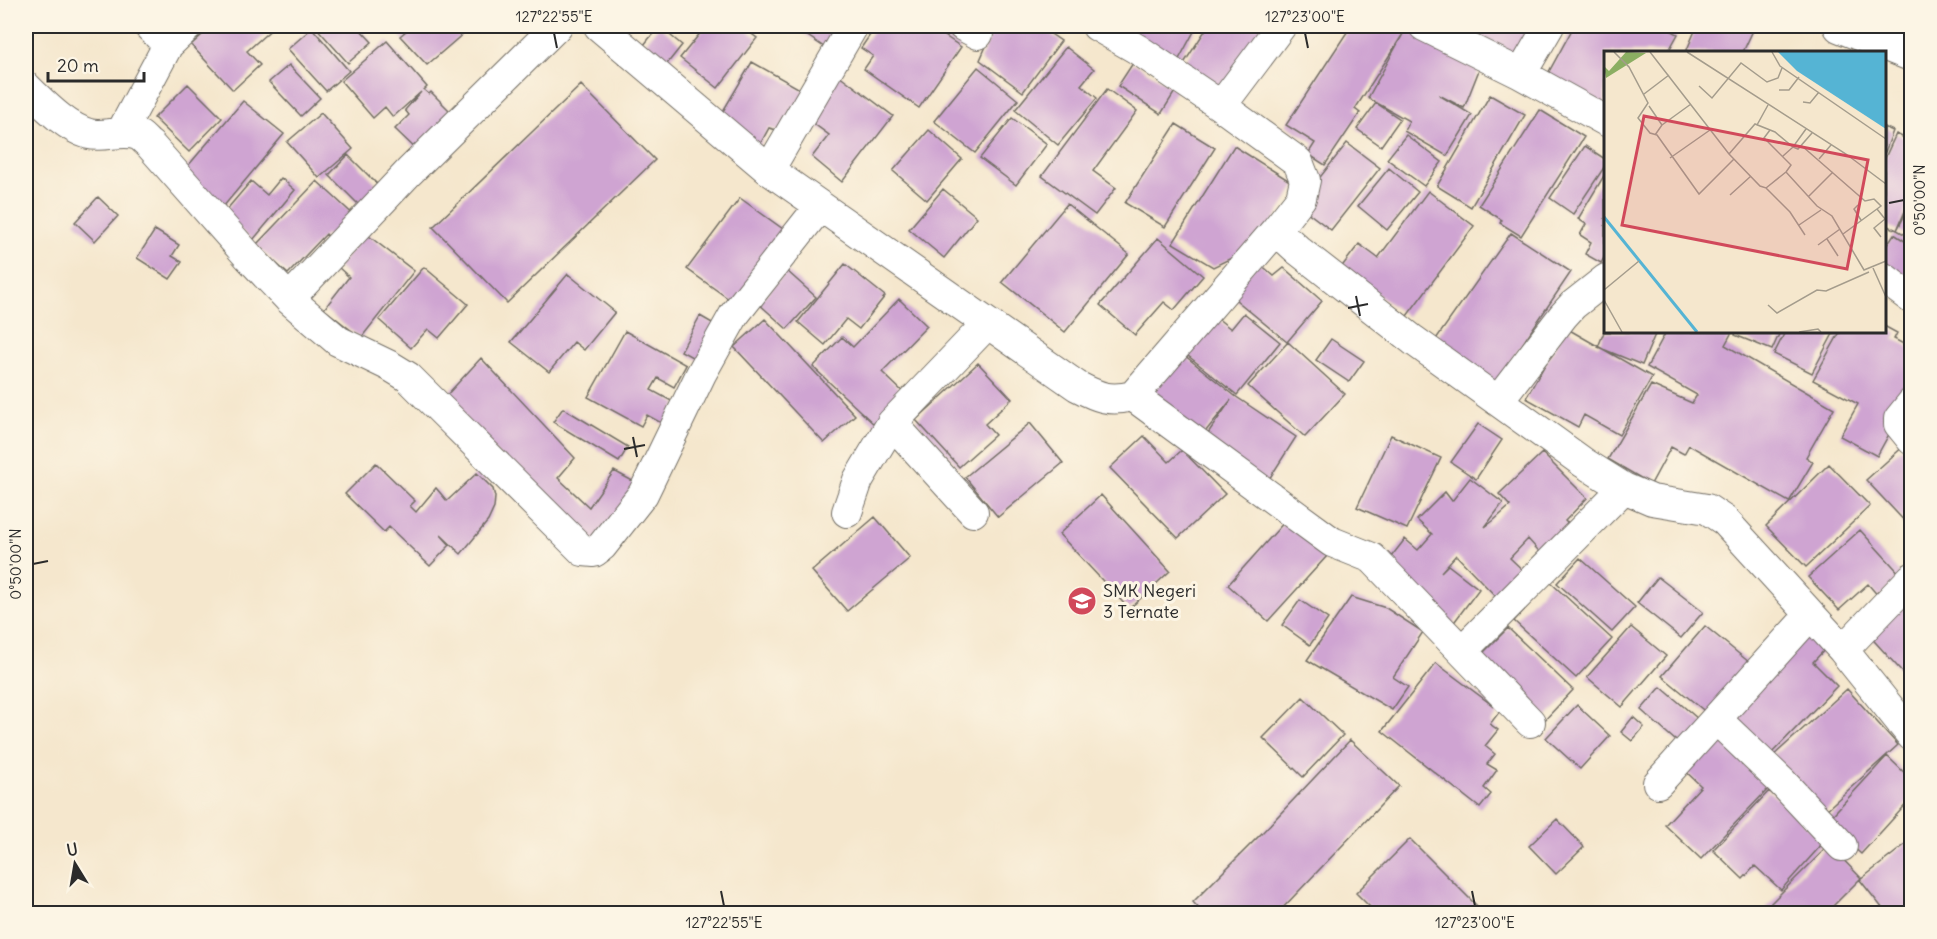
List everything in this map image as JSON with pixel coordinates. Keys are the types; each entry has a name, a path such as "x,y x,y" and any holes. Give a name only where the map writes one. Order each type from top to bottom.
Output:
{"highway":[{"path":"1840,26 1911,56"}],"street":[{"path":"289,299 409,172 557,26"},
{"path":"599,26 769,170 1077,386 1102,399 1121,399 1133,396 1276,230 1301,198 1305,180 1298,162 1137,49 1097,26"},
{"path":"769,170 852,26"},
{"path":"1221,106 1281,26"},
{"path":"1424,26 1521,74 1604,120"},
{"path":"1521,74 1549,26"},
{"path":"122,133 168,32"},
{"path":"26,87 77,129 97,136 122,133 139,135 289,299 338,341 408,377 583,551 594,552 602,546 643,494 701,374 734,315 820,206"},
{"path":"1276,230 1299,251 1413,340 1584,463 1624,488 1653,500 1707,509 1725,521 1843,650 1911,736"},
{"path":"1498,401 1563,316 1604,280"},
{"path":"1886,280 1911,299"},
{"path":"847,512 858,480 892,423 987,324"},
{"path":"1133,396 1332,542 1372,558 1530,722"},
{"path":"1911,403 1899,419 1899,424 1911,440"},
{"path":"892,423 973,512"},
{"path":"1462,651 1624,488"},
{"path":"1843,650 1911,578"},
{"path":"1658,783 1810,615"},
{"path":"1716,718 1842,846"}],"building":[{"path":"212,26 275,26 247,51 260,65 233,90 191,45"},
{"path":"315,26 357,26 372,42 348,63"},
{"path":"412,26 472,26 427,65 400,36"},
{"path":"659,26 682,45 659,74 636,55"},
{"path":"706,26 741,26 757,38 718,88 680,58"},
{"path":"793,26 839,26 824,47"},
{"path":"876,26 882,26 895,34 901,26 930,26 961,47 919,108 864,69 873,56 861,48"},
{"path":"995,26 1039,26 1061,41 1023,92 980,60"},
{"path":"1109,26 1197,26 1178,61"},
{"path":"1208,26 1267,26 1221,97 1179,71"},
{"path":"1351,26 1408,26 1481,65 1464,108 1439,95 1472,115 1447,156 1404,131 1409,121 1368,98 1403,34 1355,109 1360,113 1325,165 1308,154 1315,143 1286,125"},
{"path":"1484,26 1538,26 1517,64 1475,41"},
{"path":"1574,26 1663,26 1678,34 1669,51 1604,51 1604,109 1545,79"},
{"path":"1697,26 1755,26 1743,51 1686,51"},
{"path":"312,28 349,71 326,91 288,49"},
{"path":"387,41 427,87 424,90 429,94 431,92 458,119 422,155 395,129 409,115 405,110 421,92 393,117 385,107 373,118 341,81"},
{"path":"1066,47 1094,69 1081,85 1097,98 1058,145 1015,110"},
{"path":"752,62 807,93 784,132 769,128 758,148 716,123"},
{"path":"1133,63 1176,90 1161,114 1118,86"},
{"path":"289,65 320,98 301,116 269,82"},
{"path":"978,67 1018,100 975,153 934,121"},
{"path":"839,75 893,116 842,182 812,157 829,135 806,118"},
{"path":"188,84 222,118 189,152 154,118"},
{"path":"581,85 655,160 507,303 433,227"},
{"path":"1107,89 1137,111 1093,171 1116,188 1095,215 1042,176"},
{"path":"1490,95 1525,115 1471,207 1437,186"},
{"path":"243,101 284,134 223,207 182,173"},
{"path":"1376,103 1400,119 1381,146 1357,129"},
{"path":"1540,110 1584,137 1521,236 1500,223 1502,220 1479,205"},
{"path":"321,113 353,149 319,178 287,142"},
{"path":"1012,118 1047,144 1016,185 980,158"},
{"path":"1176,124 1215,148 1165,227 1125,203"},
{"path":"1886,128 1893,131 1886,149"},
{"path":"929,130 962,159 927,200 893,171"},
{"path":"1896,134 1911,141 1911,197 1897,230 1886,225 1886,156"},
{"path":"1406,135 1442,162 1424,186 1387,159"},
{"path":"1347,143 1380,168 1331,230 1298,205"},
{"path":"1234,146 1296,185 1258,245 1213,267 1173,243"},
{"path":"1585,146 1604,158 1604,168 1573,214 1550,198"},
{"path":"348,155 381,188 362,208 329,175"},
{"path":"1389,168 1418,192 1387,230 1358,206"},
{"path":"1604,176 1604,258 1601,263 1585,254 1591,242 1580,235 1586,224 1578,219"},
{"path":"281,178 295,190 253,240 222,215 251,181 267,195"},
{"path":"317,181 360,221 337,245 326,234 288,274 256,245"},
{"path":"943,189 977,217 944,258 909,229"},
{"path":"1428,191 1474,226 1407,316 1361,282 1337,273 1359,244 1378,258"},
{"path":"98,197 118,216 95,241 75,222"},
{"path":"740,198 783,229 740,307 687,269"},
{"path":"1067,204 1129,254 1065,332 1002,282"},
{"path":"1911,204 1911,238 1897,230"},
{"path":"155,230 179,245 172,256 182,262 170,279 137,258"},
{"path":"365,233 414,271 361,338 324,309 349,277 338,267"},
{"path":"1511,233 1571,272 1496,383 1436,339"},
{"path":"1894,234 1911,245 1911,291 1886,275 1886,246"},
{"path":"1158,238 1203,276 1174,310 1164,302 1135,335 1100,305"},
{"path":"1258,262 1274,276 1284,268 1322,301 1287,342 1230,295"},
{"path":"845,264 885,296 859,329 846,319 825,345 798,322"},
{"path":"424,267 468,304 439,338 428,329 411,348 379,320"},
{"path":"787,271 816,297 787,329 758,303"},
{"path":"568,274 615,312 584,350 574,342 549,372 511,342"},
{"path":"899,299 927,326 882,372 906,395 876,426 813,367 842,337 853,347"},
{"path":"1244,313 1280,342 1237,395 1187,355 1217,318 1231,329"},
{"path":"700,316 721,328 701,362 681,351"},
{"path":"765,319 855,415 824,443 734,347"},
{"path":"1886,327 1897,333 1894,339 1911,348 1911,394 1877,456 1840,436 1858,404 1813,380 1839,333 1886,333"},
{"path":"1566,328 1652,377 1619,435 1584,415 1578,427 1526,398"},
{"path":"625,331 686,365 674,387 658,378 651,390 677,404 665,425 647,415 641,426 588,397"},
{"path":"1604,332 1656,333 1642,365 1598,347"},
{"path":"1665,333 1731,333 1725,345 1834,408 1806,457 1813,462 1789,502 1689,445 1684,454 1671,447 1651,484 1608,459 1651,385 1692,403 1697,395 1647,367"},
{"path":"1736,333 1780,333 1772,350 1735,335"},
{"path":"1784,333 1833,333 1812,373 1774,354"},
{"path":"1331,339 1364,361 1349,382 1316,360"},
{"path":"1288,342 1345,394 1305,437 1248,386"},
{"path":"1184,355 1235,396 1296,437 1266,484 1201,443 1231,400 1201,437 1150,396"},
{"path":"481,358 575,458 558,478 589,507 614,471 642,486 607,539 579,542 445,397"},
{"path":"978,363 1012,399 985,424 995,435 959,467 916,420"},
{"path":"563,408 628,447 619,462 553,422"},
{"path":"1030,423 1063,463 998,517 965,477"},
{"path":"1478,424 1502,440 1476,479 1451,462"},
{"path":"1391,435 1441,458 1407,529 1357,507"},
{"path":"1144,436 1169,462 1182,450 1225,494 1178,538 1110,468"},
{"path":"1906,444 1911,450 1911,528 1866,480"},
{"path":"1542,453 1587,498 1565,521 1575,531 1546,559 1528,539 1510,558 1530,577 1503,604 1456,555 1441,572 1448,565 1479,589 1449,629 1387,562 1405,539 1418,550 1432,534 1417,520 1445,492 1452,501 1470,478 1503,503 1485,527 1510,506 1499,494"},
{"path":"376,463 415,501 410,506 416,512 436,488 447,501 477,473 493,489 494,508 488,521 461,554 441,535 450,545 430,566 389,527 384,532 345,494"},
{"path":"1829,464 1870,506 1806,567 1766,526"},
{"path":"1101,495 1170,571 1129,609 1059,534"},
{"path":"875,517 910,558 847,611 812,571"},
{"path":"1286,520 1327,556 1268,621 1228,585"},
{"path":"1860,530 1902,576 1879,597 1868,584 1839,610 1808,577"},
{"path":"1580,558 1635,607 1612,632 1557,583"},
{"path":"1658,577 1703,612 1681,638 1637,603"},
{"path":"1550,582 1612,639 1576,678 1514,621"},
{"path":"1911,591 1911,671 1906,676 1866,632"},
{"path":"1351,597 1386,608 1423,632 1393,677 1408,687 1392,710 1307,660"},
{"path":"1300,600 1328,619 1310,645 1282,625"},
{"path":"1705,626 1755,667 1713,718 1662,676"},
{"path":"1631,627 1666,656 1622,707 1587,677"},
{"path":"1508,628 1573,690 1542,723 1476,660"},
{"path":"1809,628 1828,646 1813,662 1837,686 1767,758 1725,715"},
{"path":"1436,663 1500,711 1490,724 1498,730 1485,746 1495,754 1487,764 1497,770 1484,788 1491,794 1480,808 1382,731"},
{"path":"1661,687 1705,725 1684,748 1641,710"},
{"path":"1847,689 1898,745 1824,812 1773,756"},
{"path":"1303,697 1343,735 1303,777 1263,738"},
{"path":"1577,705 1610,736 1580,769 1546,738"},
{"path":"1633,717 1644,727 1632,741 1621,732"},
{"path":"1714,731 1768,789 1701,859 1665,825 1701,786 1680,766"},
{"path":"1350,740 1399,786 1277,914 1204,914 1193,902"},
{"path":"1887,756 1911,779 1911,799 1861,854 1826,822"},
{"path":"1769,791 1824,842 1781,890 1755,866 1743,879 1713,850"},
{"path":"1557,819 1584,847 1556,874 1529,846"},
{"path":"1410,839 1485,914 1377,914 1356,893"},
{"path":"1911,840 1911,914 1887,914 1860,880"},
{"path":"1829,845 1861,878 1825,914 1772,914 1766,908"}],"place":[{"name":"SMK Negeri 3 Ternate","path":"1082,601"}]}
